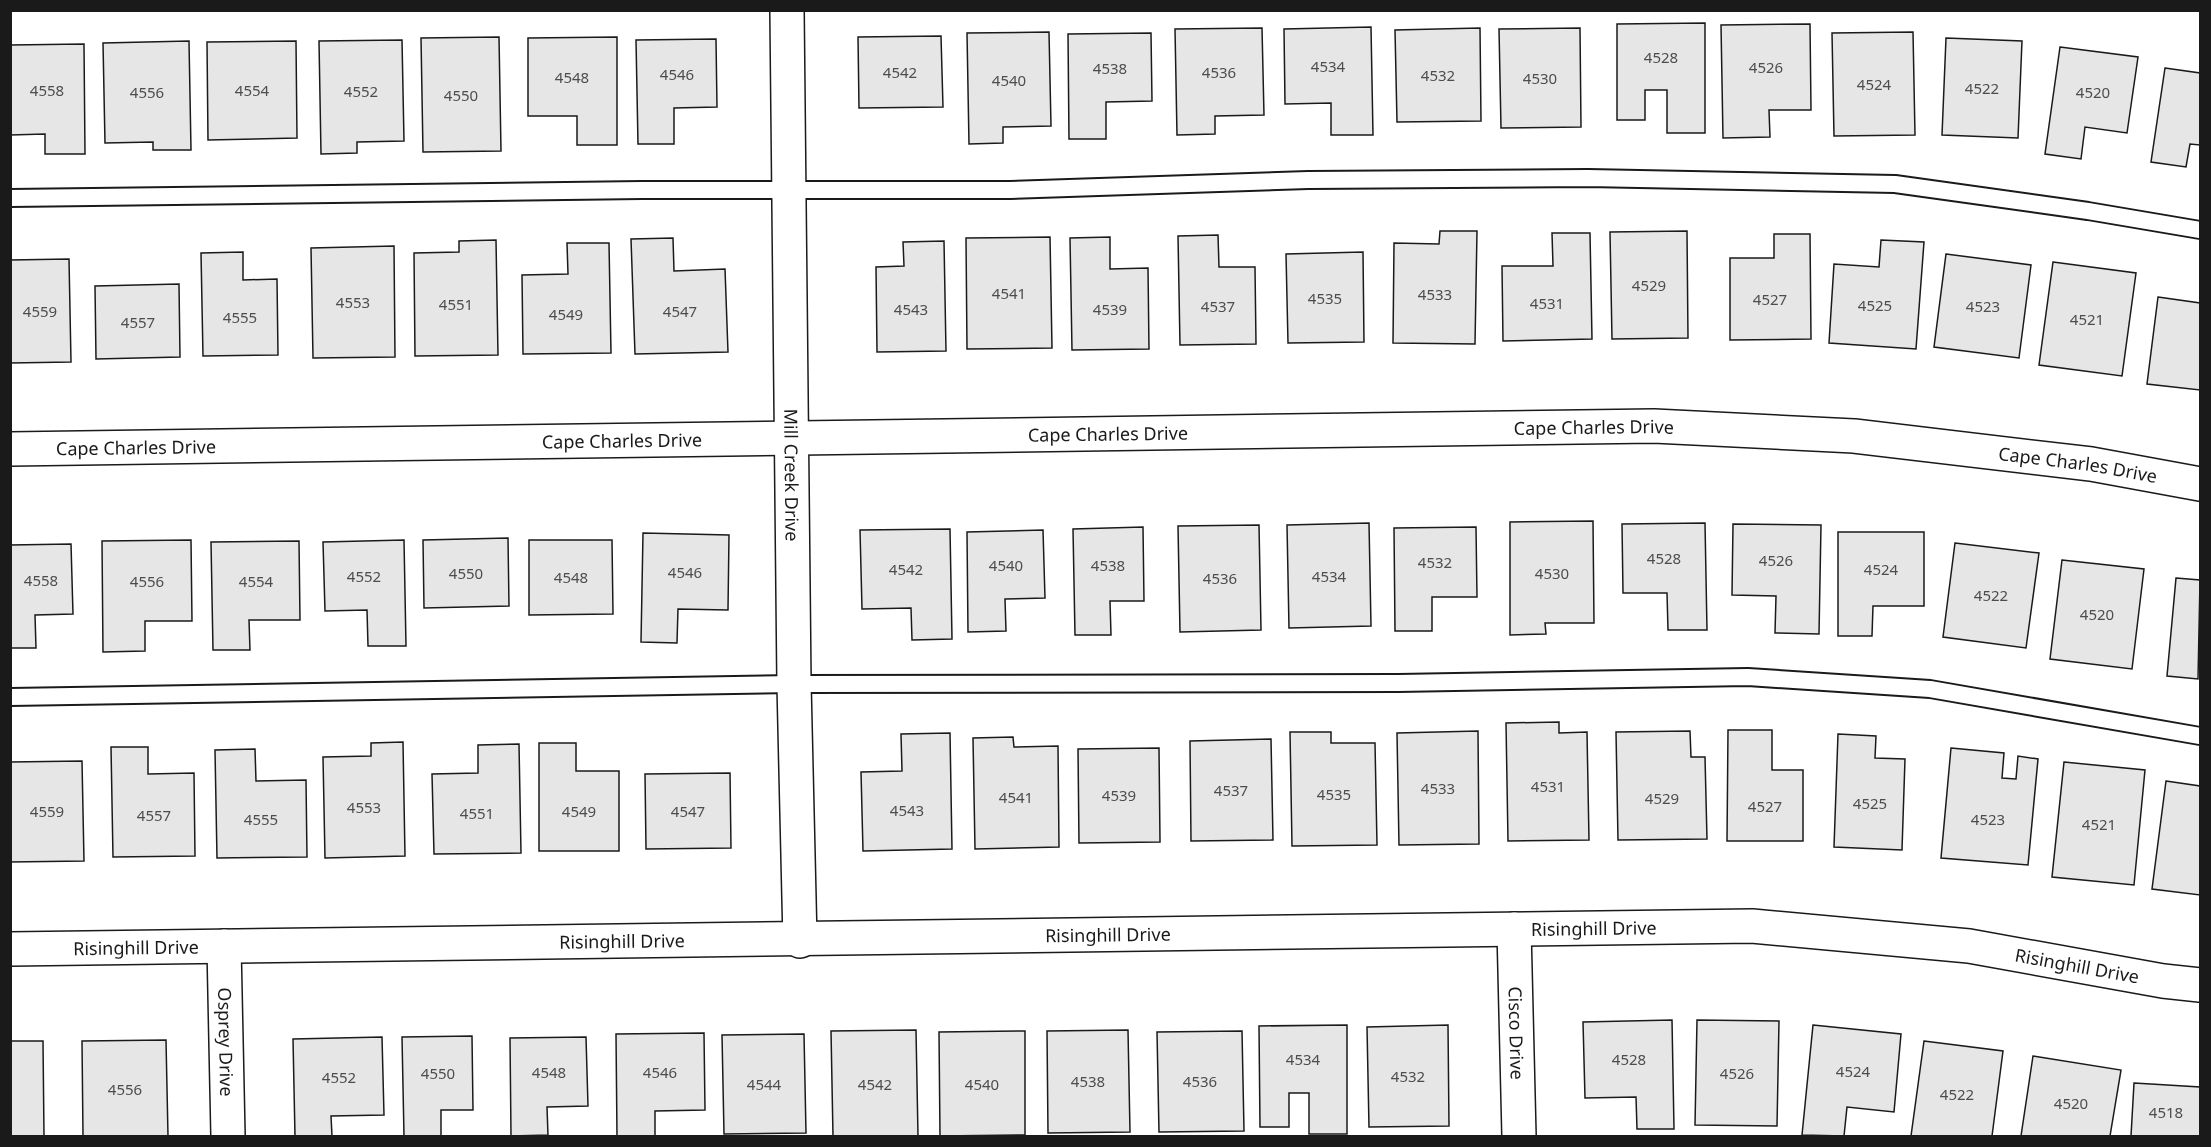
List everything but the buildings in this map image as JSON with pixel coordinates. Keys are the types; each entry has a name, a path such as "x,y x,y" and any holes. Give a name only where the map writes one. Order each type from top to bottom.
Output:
{"street":[{"name":"Mill Creek Drive","path":"787,10 794,684 800,940"},
{"name":"Cape Charles Drive","path":"10,449 1654,426 1854,436 2091,464 2200,484"},
{"name":"Risinghill Drive","path":"10,949 1752,926 1969,946 2163,981 2200,985"},
{"name":"Cisco Drive","path":"1514,929 1519,1137"},
{"name":"Osprey Drive","path":"224,946 228,1137"}],"lane":[{"path":"10,198 789,189 1010,190 1308,180 1588,178 1895,184 2088,211 2200,230"},
{"path":"10,697 794,684 1398,683 1748,677 1930,689 2200,736"}]}
